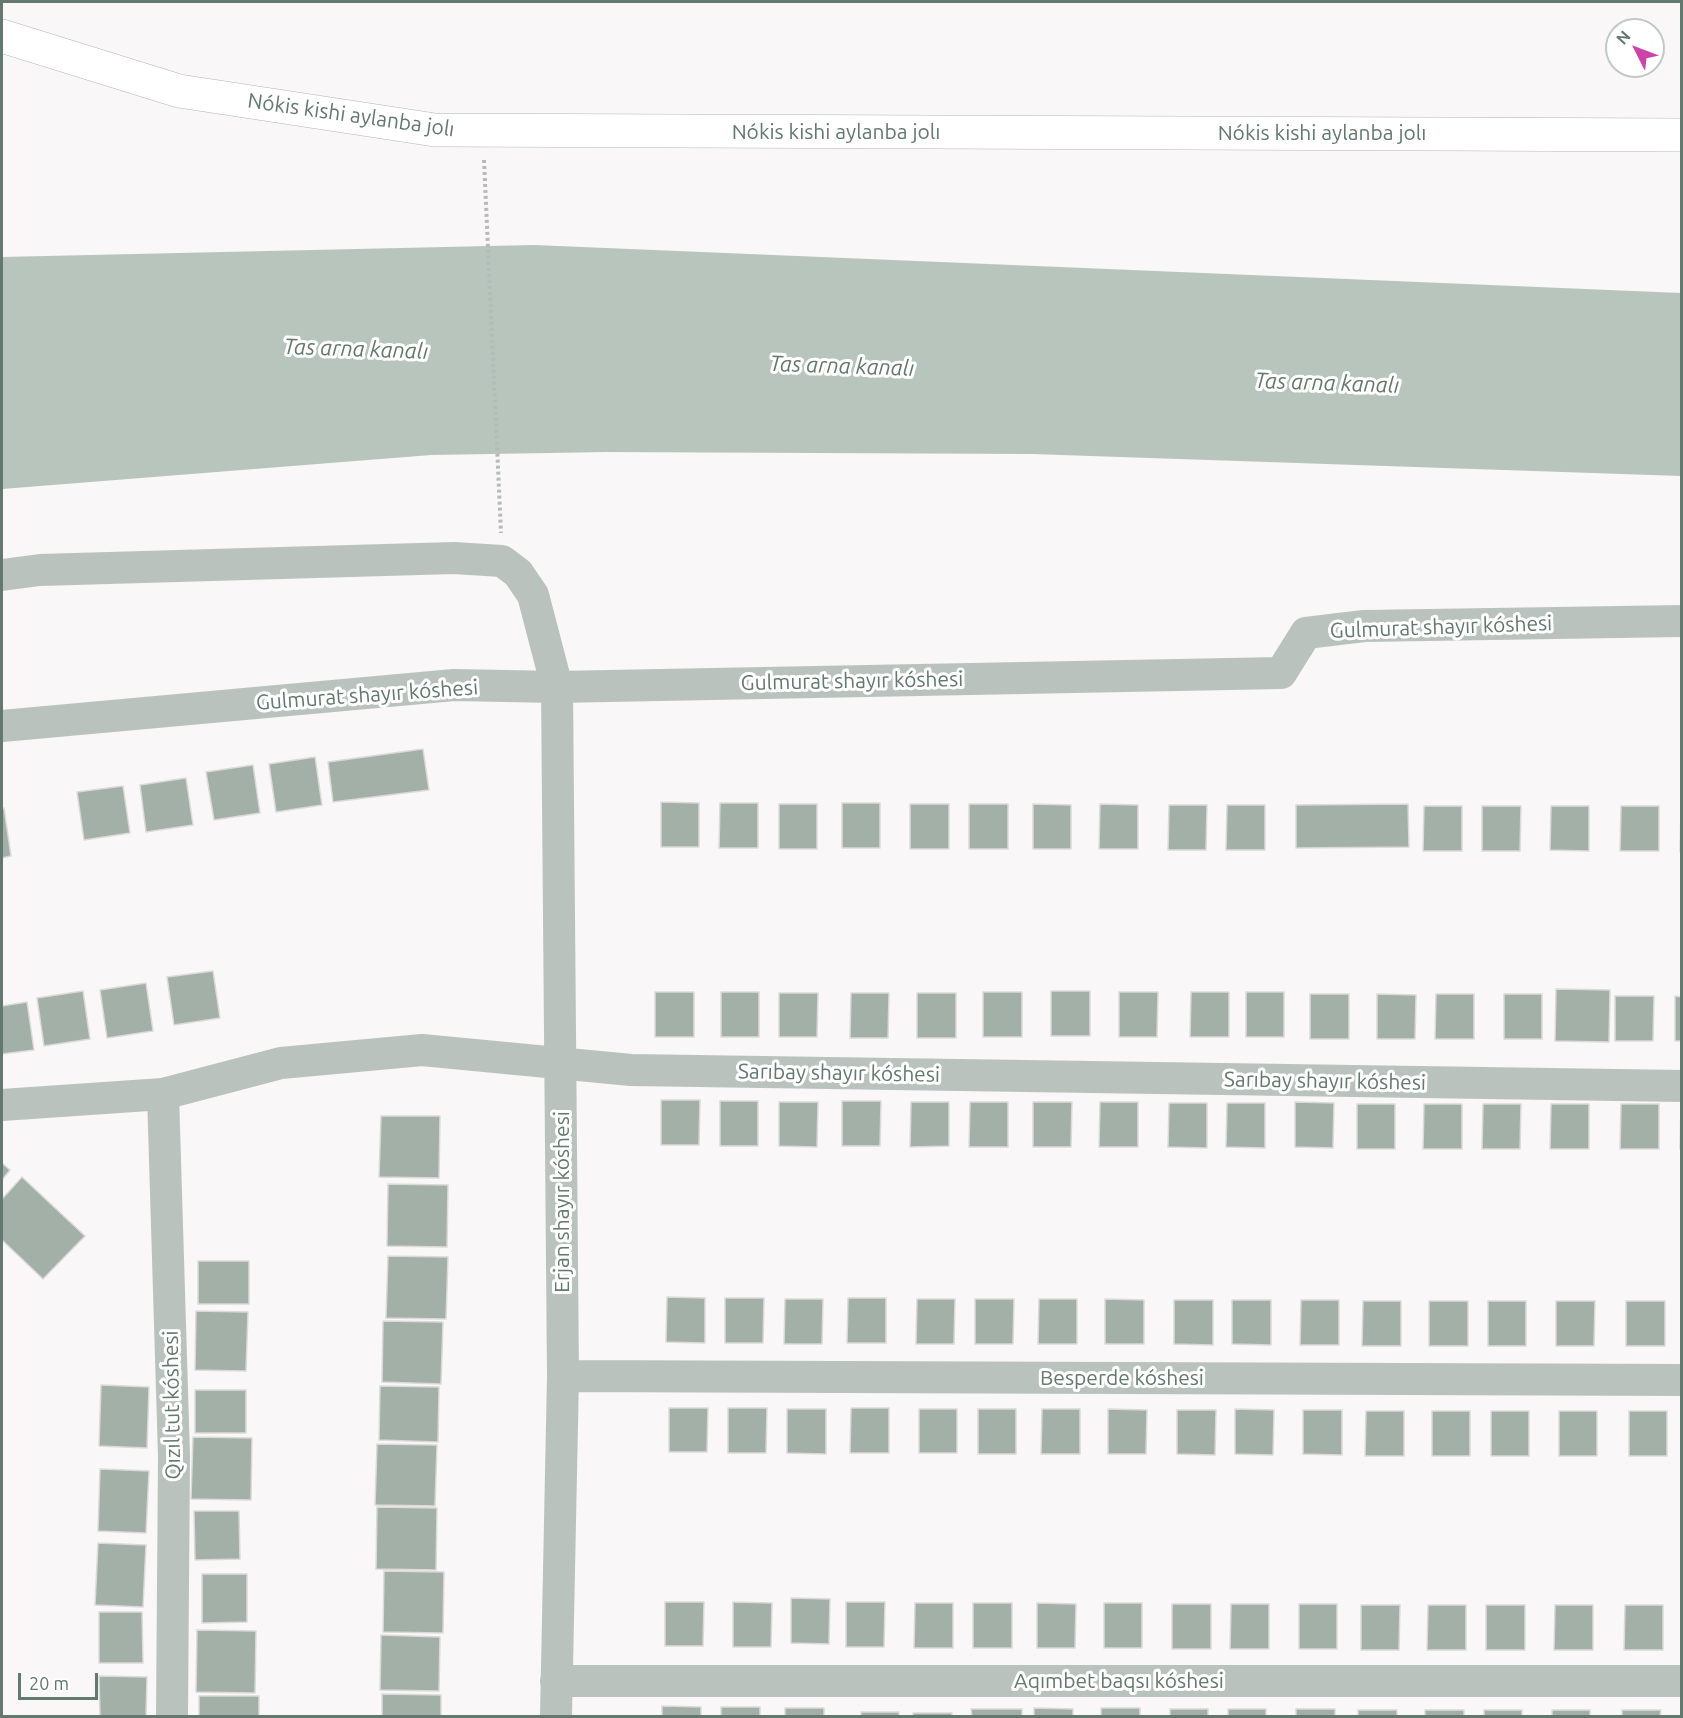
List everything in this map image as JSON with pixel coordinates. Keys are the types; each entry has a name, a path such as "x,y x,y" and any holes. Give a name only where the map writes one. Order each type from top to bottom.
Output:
{"main road":[{"name":"Nókis kishi aylanba jolı","path":"2,36 179,91 435,130 1682,135"}],"street":[{"name":"Erjan shayır kóshesi","path":"2,575 64,569 454,558 502,561 518,573 533,595 557,687 563,1376 556,1716"},
{"name":"Gulmurat shayır kóshesi","path":"2,726 454,685 557,687 1281,673 1306,633 1364,626 1682,621"},
{"name":"Sarıbay shayır kóshesi","path":"2,1105 163,1094 281,1063 422,1050 631,1070 1682,1086"},
{"name":"Qızıl tut kóshesi","path":"163,1094 174,1456 172,1716"},
{"name":"Besperde kóshesi","path":"563,1376 1682,1380"},
{"name":"Aqımbet baqsı kóshesi","path":"556,1681 1682,1681"}],"path":[{"path":"482,130 501,531"}],"water":[{"name":"Tas arna kanalı","path":"534,245 1681,293 1681,476 1032,454 606,452 431,455 2,489 2,257"}],"building":[{"path":"423,749 429,790 333,802 328,762"},
{"path":"315,757 322,805 276,812 269,764"},
{"path":"253,765 260,813 214,820 206,772"},
{"path":"186,778 193,825 146,832 140,785"},
{"path":"123,786 130,833 84,840 77,792"},
{"path":"661,802 699,803 699,847 661,847"},
{"path":"720,803 758,803 758,848 719,848"},
{"path":"842,803 880,803 880,848 842,848"},
{"path":"779,804 817,804 817,849 779,849"},
{"path":"910,804 949,804 949,849 910,849"},
{"path":"969,804 1008,804 1008,849 969,849"},
{"path":"1033,804 1071,805 1071,849 1033,849"},
{"path":"1100,804 1138,805 1138,849 1099,849"},
{"path":"1408,804 1409,847 1296,848 1296,805"},
{"path":"1169,805 1207,805 1206,850 1168,850"},
{"path":"1227,805 1265,805 1265,850 1226,850"},
{"path":"1424,806 1462,806 1462,851 1423,851"},
{"path":"1482,806 1521,806 1520,851 1482,851"},
{"path":"1551,806 1589,806 1589,851 1550,850"},
{"path":"1621,806 1659,806 1659,851 1620,851"},
{"path":"1681,807 1682,852 1680,852"},
{"path":"4,808 11,856 2,858 2,809"},
{"path":"213,971 220,1018 174,1025 167,977"},
{"path":"146,983 153,1031 107,1038 100,990"},
{"path":"1556,989 1610,990 1609,1042 1555,1041"},
{"path":"83,991 90,1039 44,1046 37,998"},
{"path":"1051,991 1090,991 1090,1036 1051,1036"},
{"path":"655,992 694,992 694,1037 655,1037"},
{"path":"721,992 759,992 759,1037 721,1037"},
{"path":"983,992 1022,992 1022,1037 983,1037"},
{"path":"1119,992 1158,992 1157,1037 1119,1037"},
{"path":"1191,992 1229,992 1229,1037 1190,1037"},
{"path":"1246,992 1284,992 1284,1037 1246,1037"},
{"path":"779,993 818,993 817,1037 779,1037"},
{"path":"851,993 889,993 888,1038 850,1038"},
{"path":"917,993 956,993 956,1038 917,1038"},
{"path":"1310,994 1349,994 1349,1039 1310,1039"},
{"path":"1377,994 1416,995 1415,1039 1377,1039"},
{"path":"1436,994 1474,994 1474,1039 1435,1039"},
{"path":"1504,994 1542,994 1542,1039 1504,1039"},
{"path":"1615,996 1654,996 1653,1041 1615,1041"},
{"path":"1675,996 1682,997 1682,1041 1675,1041"},
{"path":"27,1002 34,1050 2,1054 2,1006"},
{"path":"661,1100 700,1100 699,1145 661,1145"},
{"path":"720,1101 758,1101 758,1146 720,1146"},
{"path":"842,1101 881,1101 880,1146 842,1146"},
{"path":"779,1102 818,1102 817,1147 779,1146"},
{"path":"911,1102 949,1102 949,1146 910,1147"},
{"path":"970,1102 1008,1102 1008,1147 969,1147"},
{"path":"1033,1102 1072,1102 1071,1147 1033,1147"},
{"path":"1100,1102 1138,1102 1138,1147 1099,1147"},
{"path":"1295,1102 1334,1103 1333,1148 1295,1147"},
{"path":"1169,1103 1207,1103 1207,1148 1168,1147"},
{"path":"1227,1103 1265,1103 1265,1148 1226,1147"},
{"path":"1357,1104 1395,1104 1395,1149 1357,1149"},
{"path":"1424,1104 1462,1104 1462,1149 1423,1149"},
{"path":"1483,1104 1521,1104 1520,1149 1482,1149"},
{"path":"1551,1104 1589,1104 1589,1149 1550,1149"},
{"path":"1621,1104 1659,1104 1659,1149 1620,1149"},
{"path":"1681,1105 1682,1149 1680,1149"},
{"path":"381,1116 440,1116 439,1178 379,1177"},
{"path":"2,1163 10,1170 2,1180"},
{"path":"22,1177 85,1236 43,1279 2,1240 2,1199"},
{"path":"388,1184 448,1185 447,1247 387,1246"},
{"path":"388,1256 448,1257 446,1319 386,1318"},
{"path":"198,1261 249,1261 249,1304 198,1304"},
{"path":"667,1297 705,1298 705,1343 666,1342"},
{"path":"725,1298 764,1298 763,1343 725,1343"},
{"path":"848,1298 886,1298 886,1343 847,1343"},
{"path":"785,1299 823,1299 822,1344 784,1344"},
{"path":"917,1299 955,1299 954,1344 916,1344"},
{"path":"975,1299 1014,1299 1013,1344 975,1344"},
{"path":"1039,1299 1077,1299 1077,1344 1038,1344"},
{"path":"1105,1299 1144,1300 1144,1344 1105,1344"},
{"path":"1174,1300 1213,1300 1213,1345 1174,1344"},
{"path":"1232,1300 1271,1300 1271,1345 1232,1344"},
{"path":"1301,1300 1339,1300 1339,1345 1300,1345"},
{"path":"1363,1301 1401,1301 1401,1346 1362,1346"},
{"path":"1429,1301 1468,1301 1468,1346 1429,1346"},
{"path":"1488,1301 1526,1301 1526,1346 1488,1346"},
{"path":"1556,1301 1595,1301 1594,1346 1556,1346"},
{"path":"1626,1301 1665,1301 1665,1346 1626,1346"},
{"path":"196,1311 248,1312 246,1371 195,1370"},
{"path":"383,1321 443,1322 441,1384 382,1382"},
{"path":"101,1385 149,1387 147,1448 99,1446"},
{"path":"380,1386 439,1387 438,1442 379,1440"},
{"path":"195,1390 246,1390 246,1433 195,1433"},
{"path":"669,1408 708,1408 707,1452 669,1452"},
{"path":"728,1408 767,1408 766,1453 728,1453"},
{"path":"851,1408 889,1408 889,1453 850,1453"},
{"path":"787,1409 826,1409 826,1454 787,1453"},
{"path":"919,1409 957,1409 957,1453 919,1453"},
{"path":"978,1409 1016,1409 1016,1454 978,1454"},
{"path":"1042,1409 1080,1409 1080,1454 1041,1454"},
{"path":"1108,1409 1147,1410 1146,1454 1108,1454"},
{"path":"1235,1409 1274,1410 1273,1455 1235,1454"},
{"path":"1177,1410 1216,1410 1215,1455 1177,1454"},
{"path":"1303,1410 1342,1410 1342,1455 1303,1454"},
{"path":"1366,1411 1404,1411 1404,1456 1365,1456"},
{"path":"1432,1411 1470,1411 1470,1456 1432,1456"},
{"path":"1491,1411 1529,1411 1529,1456 1491,1456"},
{"path":"1559,1411 1597,1411 1597,1456 1559,1456"},
{"path":"1629,1411 1667,1411 1667,1456 1629,1456"},
{"path":"193,1437 252,1438 251,1500 191,1499"},
{"path":"377,1444 437,1445 435,1506 375,1505"},
{"path":"100,1469 149,1471 146,1533 98,1531"},
{"path":"377,1507 437,1508 436,1570 376,1569"},
{"path":"194,1511 239,1511 240,1559 195,1560"},
{"path":"98,1543 146,1545 143,1607 95,1605"},
{"path":"384,1571 444,1572 443,1633 383,1632"},
{"path":"202,1574 247,1574 247,1622 202,1623"},
{"path":"791,1598 830,1599 829,1644 791,1643"},
{"path":"665,1602 704,1602 703,1646 665,1646"},
{"path":"733,1602 772,1603 771,1647 733,1647"},
{"path":"846,1602 885,1602 884,1647 846,1647"},
{"path":"915,1603 953,1603 953,1648 914,1648"},
{"path":"973,1603 1012,1603 1012,1648 973,1648"},
{"path":"1037,1603 1076,1604 1075,1648 1037,1648"},
{"path":"1104,1603 1142,1603 1142,1648 1104,1648"},
{"path":"1172,1604 1211,1604 1211,1649 1172,1649"},
{"path":"1231,1604 1269,1604 1269,1649 1230,1649"},
{"path":"1299,1604 1337,1604 1337,1649 1299,1649"},
{"path":"1361,1605 1400,1605 1399,1650 1361,1650"},
{"path":"1428,1605 1466,1605 1466,1650 1427,1650"},
{"path":"1486,1605 1525,1605 1525,1650 1486,1650"},
{"path":"1555,1605 1593,1605 1593,1650 1554,1650"},
{"path":"1625,1605 1663,1605 1663,1650 1624,1650"},
{"path":"99,1612 142,1612 143,1663 99,1663"},
{"path":"197,1630 256,1631 255,1693 196,1692"},
{"path":"381,1635 440,1637 439,1691 380,1690"},
{"path":"99,1676 147,1677 146,1716 100,1716"},
{"path":"382,1694 441,1695 441,1716 382,1716"},
{"path":"199,1696 259,1696 259,1716 199,1716"},
{"path":"662,1706 701,1707 701,1716 662,1716"},
{"path":"721,1707 760,1707 760,1716 721,1716"},
{"path":"785,1708 824,1708 824,1716 785,1716"},
{"path":"1034,1708 1073,1709 1073,1716 1034,1716"},
{"path":"1101,1708 1140,1708 1140,1716 1101,1716"},
{"path":"971,1709 1022,1709 1022,1716 972,1716"},
{"path":"1170,1709 1208,1709 1208,1716 1170,1716"},
{"path":"1228,1709 1266,1709 1266,1716 1228,1716"},
{"path":"1296,1709 1335,1709 1335,1716 1296,1716"},
{"path":"1358,1710 1397,1710 1397,1716 1358,1716"},
{"path":"1425,1710 1464,1710 1464,1716 1425,1716"},
{"path":"1484,1710 1522,1710 1522,1716 1484,1716"},
{"path":"1552,1710 1590,1710 1590,1716 1552,1716"},
{"path":"1622,1710 1661,1710 1660,1716 1622,1716"},
{"path":"861,1712 899,1712 899,1716 861,1716"},
{"path":"913,1713 952,1713 952,1716 913,1716"}]}
